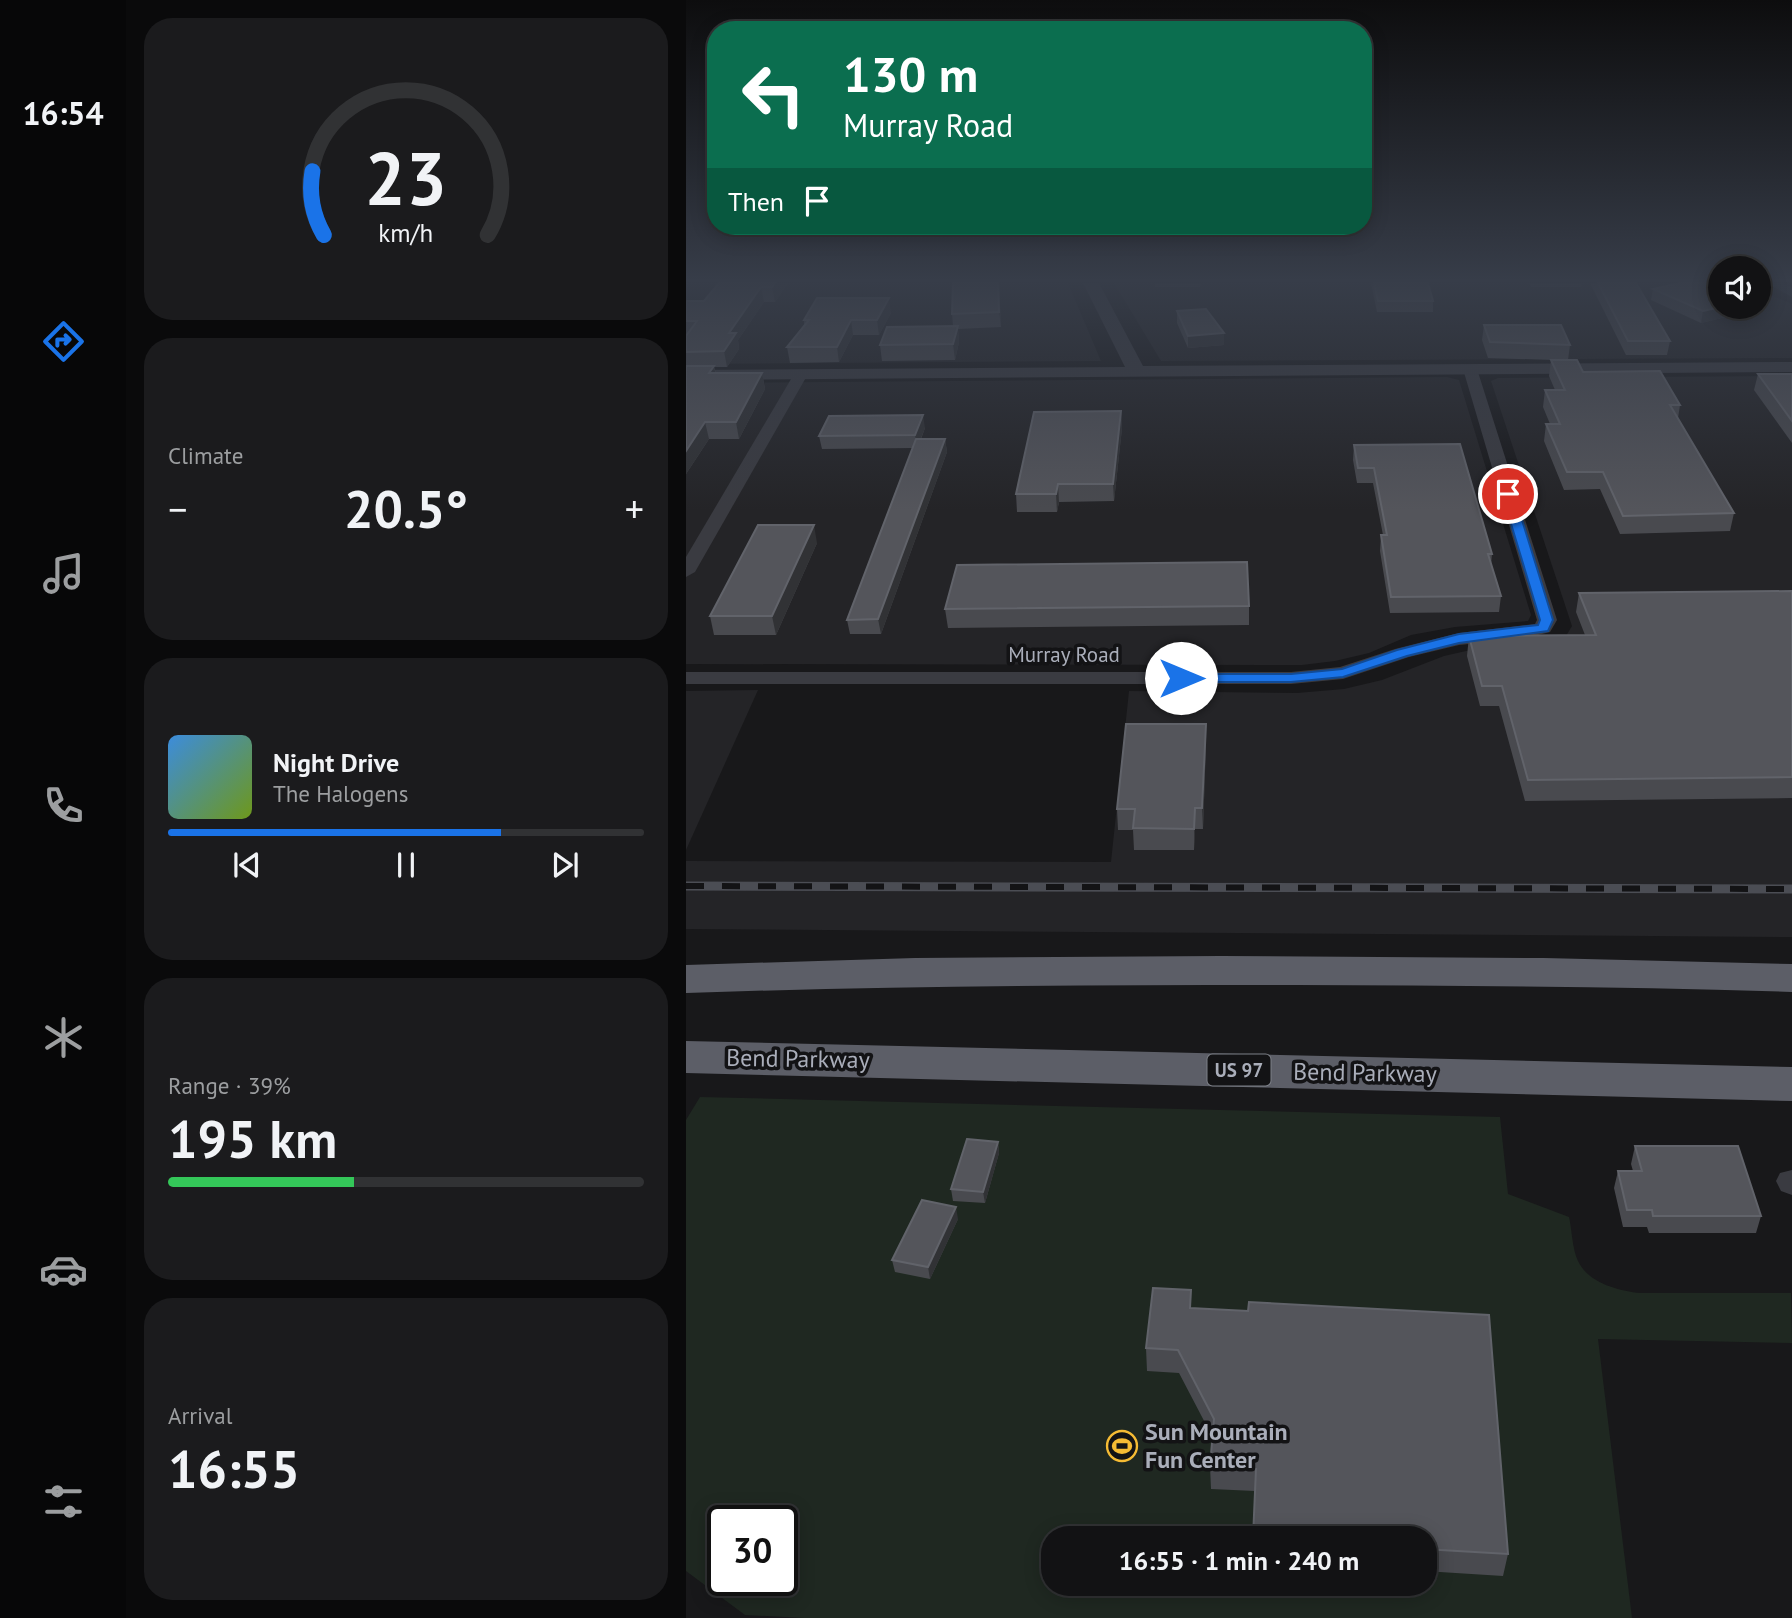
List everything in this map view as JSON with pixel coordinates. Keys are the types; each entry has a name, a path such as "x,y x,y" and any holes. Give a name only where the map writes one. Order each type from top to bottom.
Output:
{"highway":[{"path":"686,979 928,972 1221,971 1520,971 1792,978"},
{"name":"Bend Parkway","path":"686,1057 1792,1084"}],"street":[{"path":"1128,359 1139,373"},
{"path":"686,375 1792,367"},
{"name":"Murray Road","path":"686,678 1291,678 1343,673 1402,653 1459,639 1543,628 1547,620 1469,369"},
{"path":"686,572 802,374"}],"shaded area":[{"path":"686,359 1100,359 1101,361 686,364"},
{"path":"1159,359 1685,359 1161,361"},
{"path":"1792,376 1792,937 686,929 686,861 1111,862 1129,691 1297,693 1344,689 1382,680 1444,656 1466,651 1525,647 1566,636 1572,626 1491,381 1498,378"},
{"path":"1447,377 1459,380 1531,615 1528,621 1455,627 1411,635 1369,653 1302,665 686,664 686,383"},
{"path":"758,690 686,850 686,691"},
{"name":"Sun Mountain Fun Center","path":"700,1097 1500,1117 1508,1194 1569,1217 1578,1261 1596,1280 1614,1288 1640,1293 1791,1293 1792,1343 1598,1339 1632,1618 804,1618 745,1615 720,1596 798,1596 798,1505 707,1505 707,1587 686,1571 686,1120"}],"building":[{"path":"1551,360 1577,360 1583,372 1660,371 1680,405 1670,405 1734,513 1623,516 1603,472 1567,472 1546,424 1560,424 1545,390 1565,390"},
{"path":"686,366 714,366 709,373 762,373 736,422 705,422 686,451"},
{"path":"1758,374 1792,374 1792,421"},
{"path":"1121,411 1113,484 1058,484 1056,494 1016,494 1034,412"},
{"path":"923,415 915,435 819,436 829,416"},
{"path":"916,439 945,439 878,619 847,620"},
{"path":"1460,444 1492,554 1488,554 1501,596 1391,597 1381,535 1387,535 1374,468 1358,468 1354,445"},
{"path":"758,525 814,525 772,616 710,616"},
{"path":"1247,562 1249,606 945,609 957,565"},
{"path":"1792,591 1792,777 1528,780 1502,686 1482,686 1469,636 1596,635 1579,593"},
{"path":"1126,724 1206,724 1202,808 1195,808 1194,829 1133,828 1135,809 1117,809"},
{"path":"967,1139 998,1142 983,1192 951,1189"},
{"path":"1635,1146 1738,1146 1761,1216 1653,1216 1652,1210 1627,1210 1618,1171 1642,1171"},
{"path":"922,1200 956,1207 928,1267 892,1260"},
{"name":"Sun Mountain Fun Center","path":"1153,1288 1191,1290 1190,1308 1248,1311 1249,1302 1489,1315 1508,1554 1437,1550 1437,1526 1254,1526 1256,1469 1210,1466 1214,1419 1178,1350 1146,1348"}],"railway":[{"path":"686,886 1792,889"}],"place":[{"name":"Sun Mountain Fun Center","path":"1122,1446"}],"route":[{"path":"1181,678 1291,678 1343,673 1402,653 1459,639 1543,628 1547,620 1508,494"}]}
